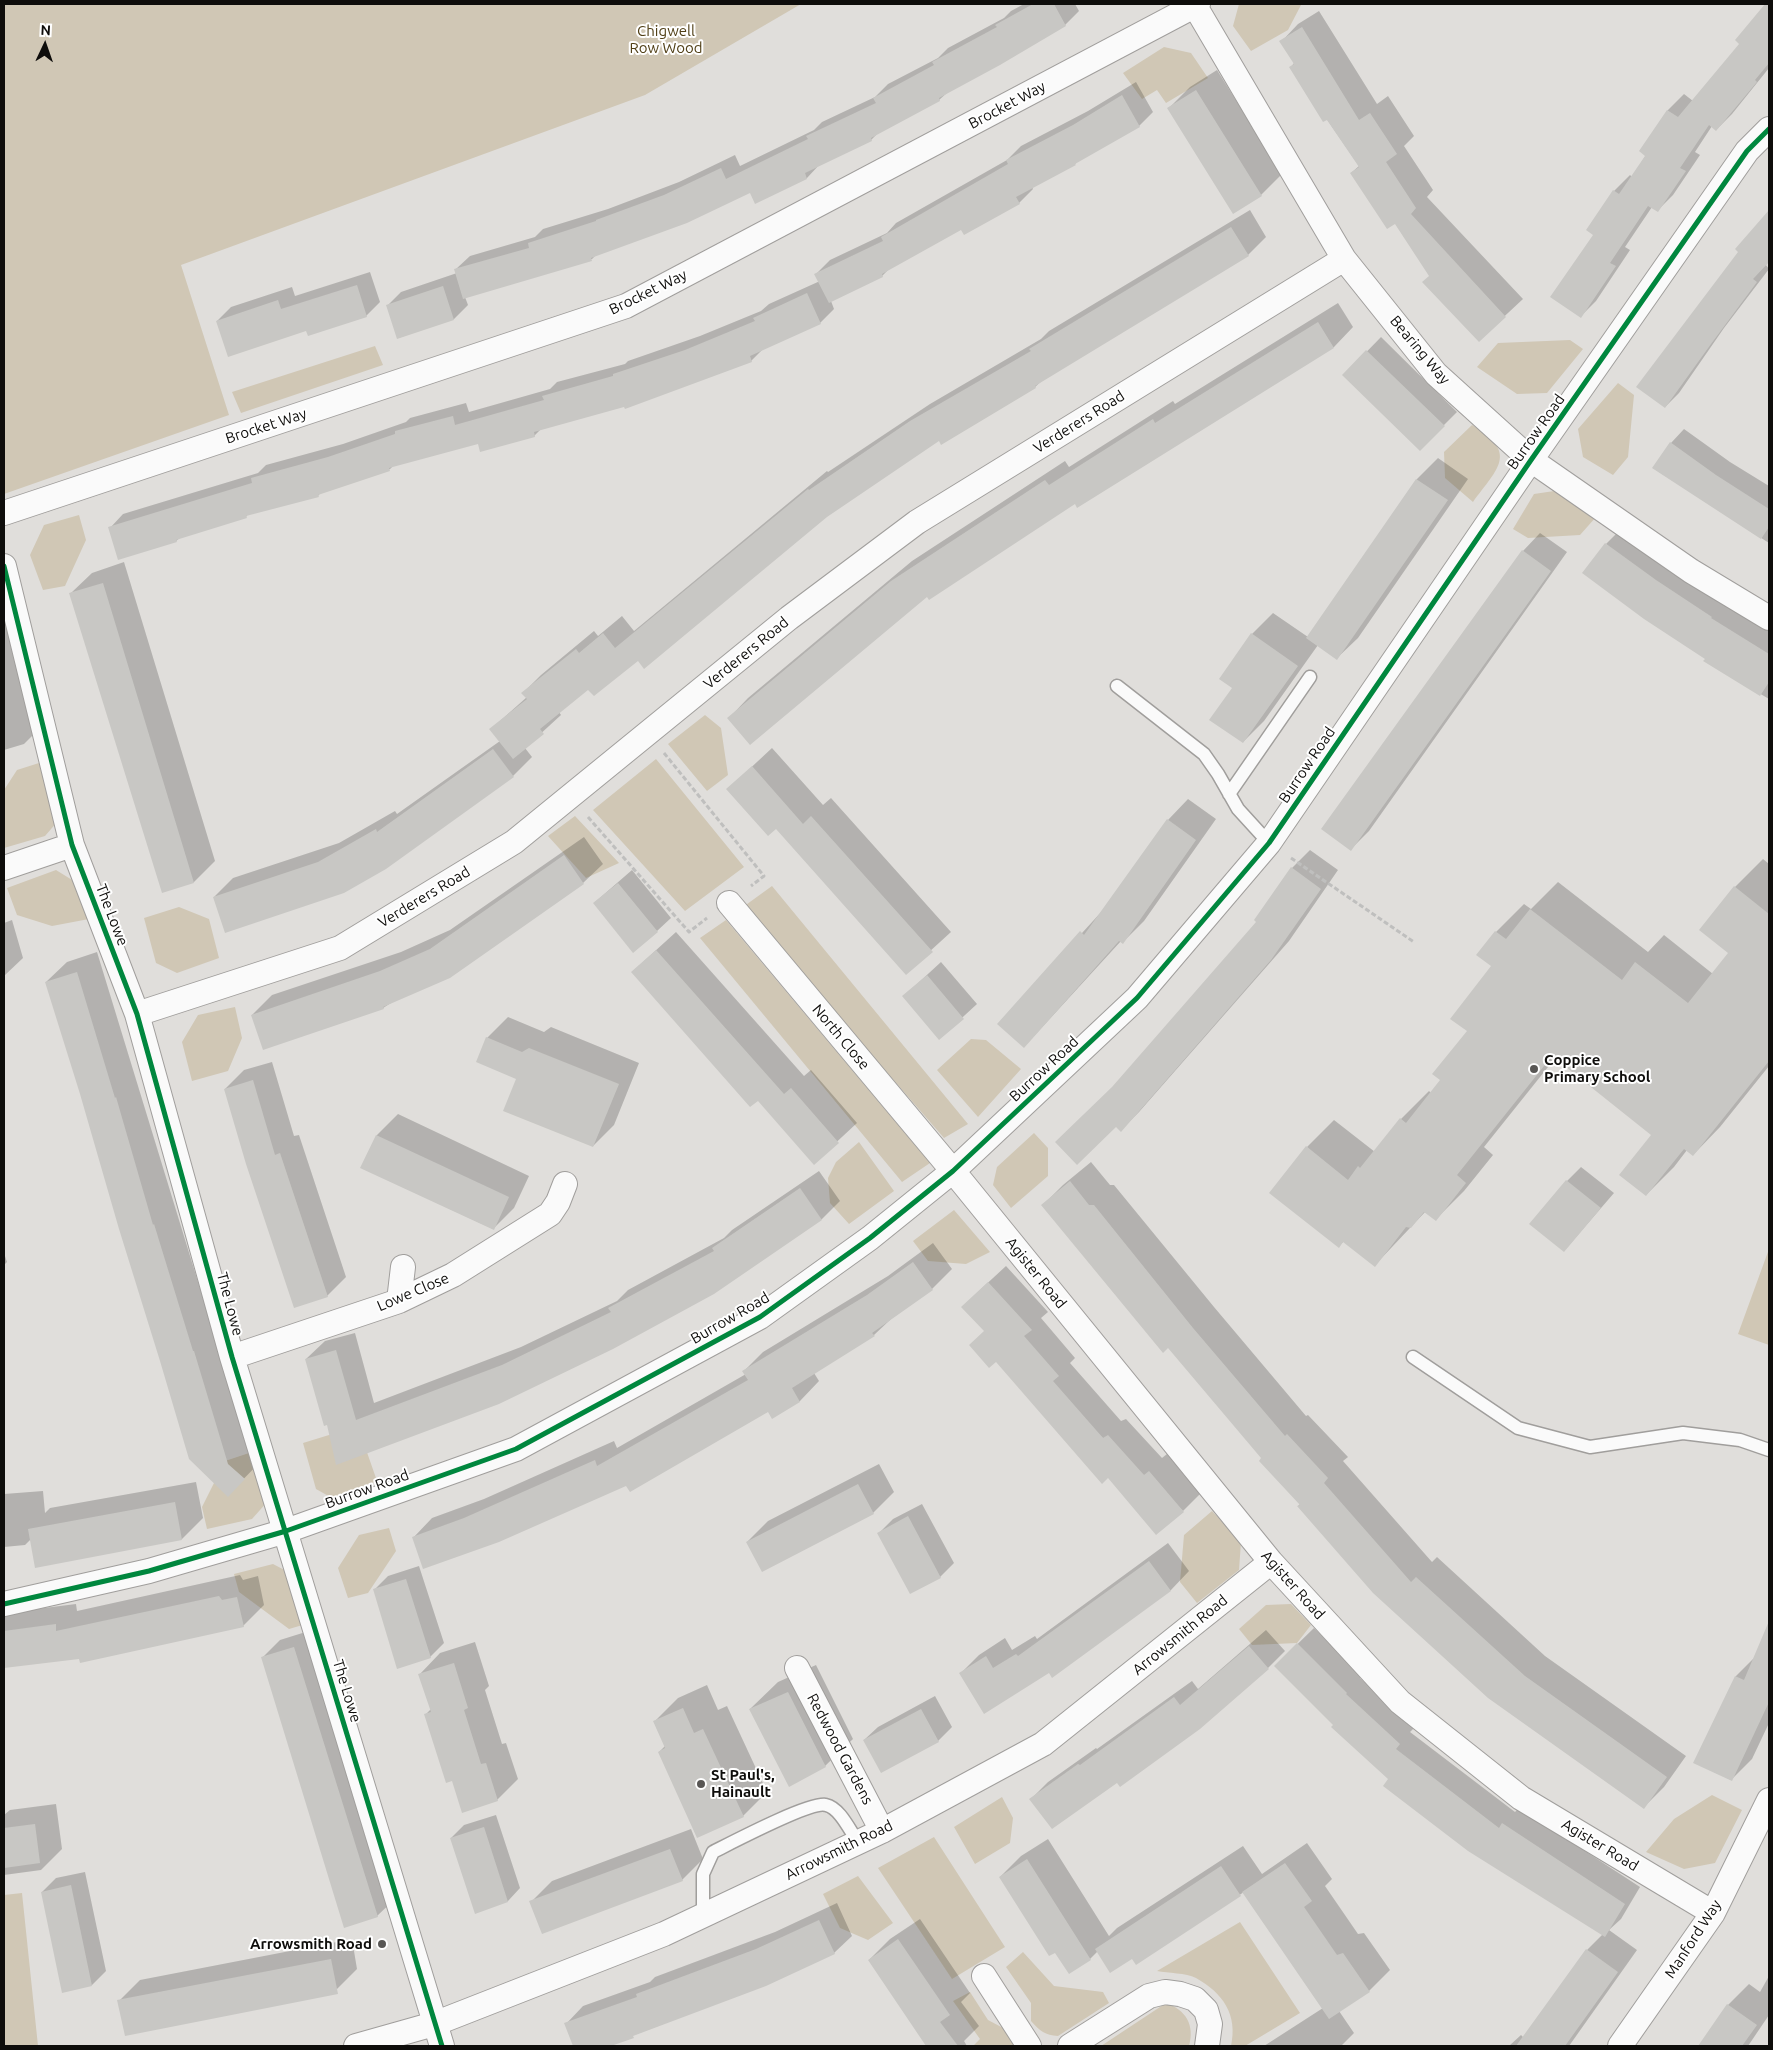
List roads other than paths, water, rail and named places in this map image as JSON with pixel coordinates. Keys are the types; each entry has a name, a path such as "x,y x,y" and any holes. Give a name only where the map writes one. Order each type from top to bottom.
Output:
{"street":[{"name":"Bearing Way","path":"1197,5 1344,259 1436,374 1531,460 1691,571 1769,618"},
{"name":"Brocket Way","path":"4,513 626,306 1197,5"},
{"name":"Burrow Road","path":"4,1604 149,1571 286,1531 516,1449 760,1317 870,1238 953,1171 1137,998 1269,843 1531,460 1747,151 1769,129"},
{"name":"Verderers Road","path":"137,1014 340,948 514,842 789,618 917,522 1344,259"},
{"name":"The Lowe","path":"4,566 72,845 137,1014 232,1357 442,2046"},
{"path":"4,868 72,845"},
{"name":"North Close","path":"729,903 953,1171"},
{"name":"Agister Road","path":"953,1171 1271,1562 1400,1702 1522,1798 1713,1913"},
{"name":"Lowe Close","path":"232,1357 399,1301 453,1275 550,1214 558,1202 565,1184"},
{"path":"399,1301 403,1267"},
{"name":"Arrowsmith Road","path":"356,2046 434,2024 664,1934 882,1831 1043,1744 1271,1562"},
{"name":"Redwood Gardens","path":"797,1668 882,1831"},
{"name":"Manford Way","path":"1620,2046 1713,1913 1769,1800"},
{"path":"984,1976 1029,2046"},
{"path":"1070,2046 1149,1996 1164,1992 1180,1994 1194,1999 1206,2010 1210,2024 1207,2046"}],"lane":[{"path":"1229,794 1310,677"},
{"path":"1117,686 1204,754 1238,810 1269,843"},
{"path":"1413,1357 1518,1428 1590,1447 1683,1433 1740,1440 1769,1450"},
{"path":"703,1915 703,1874 713,1852 782,1819 825,1804 834,1808 858,1842"}],"place":[{"name":"Coppice Primary School","path":"1534,1069"},
{"name":"St Paul's, Hainault","path":"701,1784"},
{"name":"Arrowsmith Road","path":"382,1944"}],"park label":[{"name":"Chigwell Row Wood","path":"666,40"}]}
